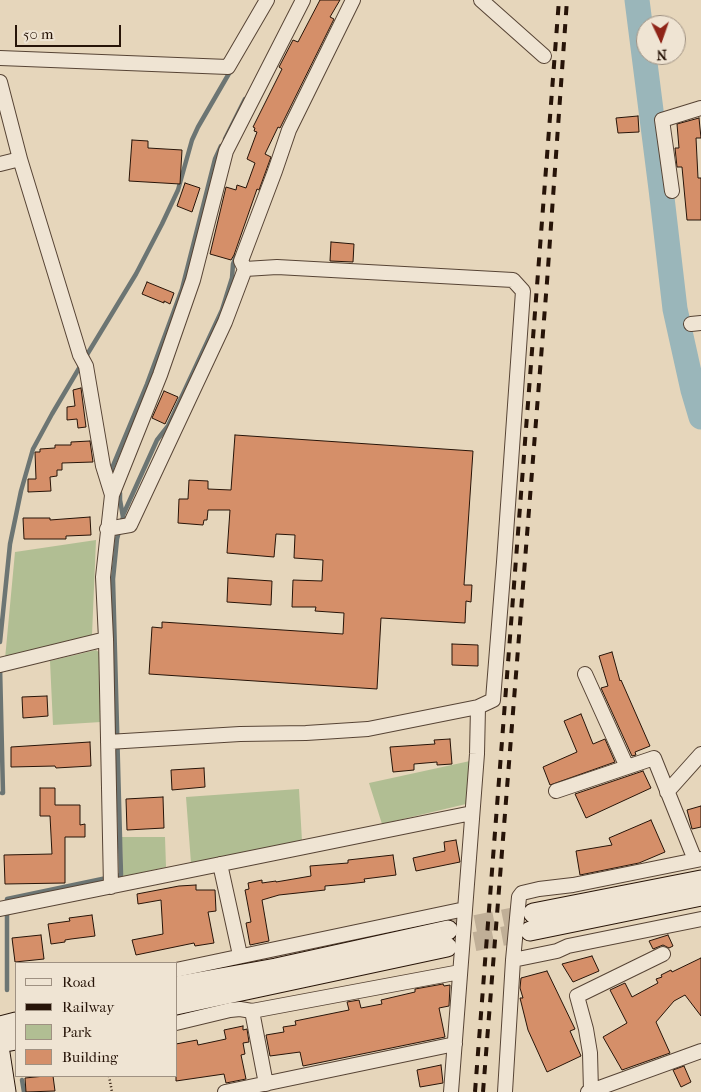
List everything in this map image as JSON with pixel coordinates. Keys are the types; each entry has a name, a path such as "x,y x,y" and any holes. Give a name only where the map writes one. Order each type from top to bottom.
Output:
{"street":[{"path":"0,58 228,66 267,0"},
{"path":"116,527 130,525 225,322 245,269 241,261 289,130 353,0"},
{"path":"481,0 544,56"},
{"path":"112,496 160,375 193,280 226,150 299,1"},
{"path":"0,82 20,159 83,361 103,466 112,496 116,527 103,577 106,639 115,741 111,881"},
{"path":"672,191 662,120 701,108"},
{"path":"0,164 20,159"},
{"path":"115,741 368,729 478,707 493,700 523,291 513,280 277,267 245,269"},
{"path":"2,664 106,639"},
{"path":"585,674 627,767"},
{"path":"451,1092 477,754 478,707"},
{"path":"667,792 701,754"},
{"path":"505,1092 513,960 519,897 522,893 573,885 698,860 667,792 654,758 556,791"},
{"path":"4,909 111,881 220,864 472,813"},
{"path":"220,864 240,956"},
{"path":"701,880 532,922 701,896"},
{"path":"178,970 465,909"},
{"path":"513,960 557,951 568,946 701,918"},
{"path":"178,986 447,939 178,1005"},
{"path":"663,954 576,996 586,1029 589,1091 619,1087 701,1051"},
{"path":"178,1022 230,1010 252,1012 460,972"},
{"path":"252,1012 266,1084"},
{"path":"0,1026 15,1022"},
{"path":"0,1043 15,1040"},
{"path":"225,1092 455,1044"},
{"path":"0,1053 6,1092"}],"path":[{"path":"109,1077 112,1092"}],"green space":[{"path":"96,540 92,635 5,659 15,552"},
{"path":"96,650 100,653 101,722 53,725 50,661"},
{"path":"470,761 466,804 382,824 369,783"},
{"path":"299,789 302,841 191,863 186,797"},
{"path":"122,837 165,837 166,867 123,877"}],"building":[{"path":"320,0 340,0 330,17 334,19 280,128 278,127 265,154 271,157 259,190 257,189 234,255 231,260 210,254 226,187 236,190 237,185 246,188 255,163 247,159 257,132 254,131 255,128 253,127 282,69 279,67 293,40 298,42"},
{"path":"638,116 639,132 618,133 616,118"},
{"path":"699,118 701,138 696,138 698,178 701,178 701,220 687,220 682,167 677,167 675,148 679,148 677,124"},
{"path":"132,140 148,141 148,148 182,150 180,184 129,181"},
{"path":"185,183 200,188 192,212 177,206"},
{"path":"331,242 354,244 353,262 330,261"},
{"path":"147,282 174,293 170,304 142,294"},
{"path":"81,388 86,427 78,428 77,419 67,420 67,407 75,406 73,390"},
{"path":"164,391 178,397 165,424 152,418"},
{"path":"235,435 473,451 464,585 472,585 471,602 466,601 465,623 381,618 377,689 149,674 152,627 162,628 162,622 343,634 344,613 315,611 316,607 292,607 293,580 322,581 323,560 294,558 295,535 276,534 274,557 227,553 230,510 208,510 207,520 204,520 203,525 178,523 179,499 188,499 189,480 208,481 208,489 231,490"},
{"path":"90,441 93,462 62,463 62,470 57,470 57,476 50,477 51,491 28,492 28,479 36,479 35,452 40,452 40,449 55,448 55,445 71,445 71,442"},
{"path":"90,517 91,535 66,536 66,539 24,539 23,518 50,518 50,520"},
{"path":"228,578 272,581 271,605 227,602"},
{"path":"452,644 478,645 478,666 452,665"},
{"path":"612,652 620,681 650,746 635,752 636,755 632,756 601,688 608,686 599,656"},
{"path":"47,696 48,716 23,718 22,697"},
{"path":"581,714 593,744 605,739 615,762 550,785 543,767 577,752 564,721"},
{"path":"450,739 452,764 437,765 437,762 414,764 414,770 393,772 390,747 435,744 434,740"},
{"path":"90,742 91,766 56,768 55,766 11,767 11,747"},
{"path":"204,768 205,787 172,790 171,770"},
{"path":"643,771 651,788 586,818 575,794"},
{"path":"40,788 55,788 55,805 80,805 80,825 85,824 85,837 65,837 65,883 5,884 4,855 52,854 50,816 40,816"},
{"path":"163,797 164,828 127,830 126,799"},
{"path":"701,806 701,827 692,829 687,810"},
{"path":"651,820 665,852 639,863 580,875 576,851 612,845 609,838"},
{"path":"456,840 460,862 416,871 413,858 445,851 444,842"},
{"path":"393,855 396,875 364,879 365,882 325,886 325,890 279,895 262,900 269,941 250,945 246,923 251,922 245,890 249,889 248,883 262,880 262,883 276,882 311,876 310,866 348,863 348,860"},
{"path":"196,885 196,890 215,890 216,911 208,912 214,943 195,946 194,943 136,955 132,940 163,934 161,900 138,904 137,894 179,886"},
{"path":"92,915 95,936 51,944 48,924 70,921 69,918"},
{"path":"41,935 44,959 15,962 12,938"},
{"path":"668,935 673,946 669,948 663,945 653,949 649,941"},
{"path":"592,956 599,971 573,982 562,964"},
{"path":"701,958 701,1016 685,995 674,1001 656,1022 670,1053 622,1070 603,1037 627,1023 610,990 625,983 632,997 658,983 656,979 662,977 661,975 671,970 672,972"},
{"path":"547,971 575,1029 570,1031 581,1056 547,1072 528,1030 520,998 523,998 520,988 521,978"},
{"path":"443,984 444,986 450,985 449,1006 439,1008 445,1037 303,1066 300,1052 270,1056 266,1035 284,1032 283,1027 296,1025 295,1021 349,1010 347,1002 359,1000 361,1008 382,1004 381,1000 415,992 415,989"},
{"path":"243,1026 243,1030 247,1029 249,1042 243,1043 245,1054 241,1055 246,1079 226,1083 224,1074 176,1081 176,1077 178,1077 178,1044 197,1040 198,1045 226,1039 224,1030"},
{"path":"441,1065 443,1083 420,1087 417,1070"},
{"path":"684,1066 691,1082 681,1087 673,1070"},
{"path":"53,1077 55,1091 26,1092 25,1078"}],"waterway":[{"path":"637,0 675,309 701,417"},
{"path":"85,358 136,274 162,224 178,190 192,140 231,70"},
{"path":"225,139 245,99"},
{"path":"113,471 112,468 147,384 182,289 215,159 221,146"},
{"path":"123,515 157,440 168,426 222,310 232,278 233,264 236,256"},
{"path":"0,642 10,544 21,491 33,449 81,365"},
{"path":"7,990 7,899 121,875 113,579 117,539 123,517 120,493"},
{"path":"0,666 2,793"},
{"path":"22,1080 24,1092"}],"tunnel":[{"path":"448,930 533,913"},
{"path":"447,947 530,931"}],"railway":[{"path":"475,1092 559,0"},
{"path":"483,1092 547,282 567,0"}]}
